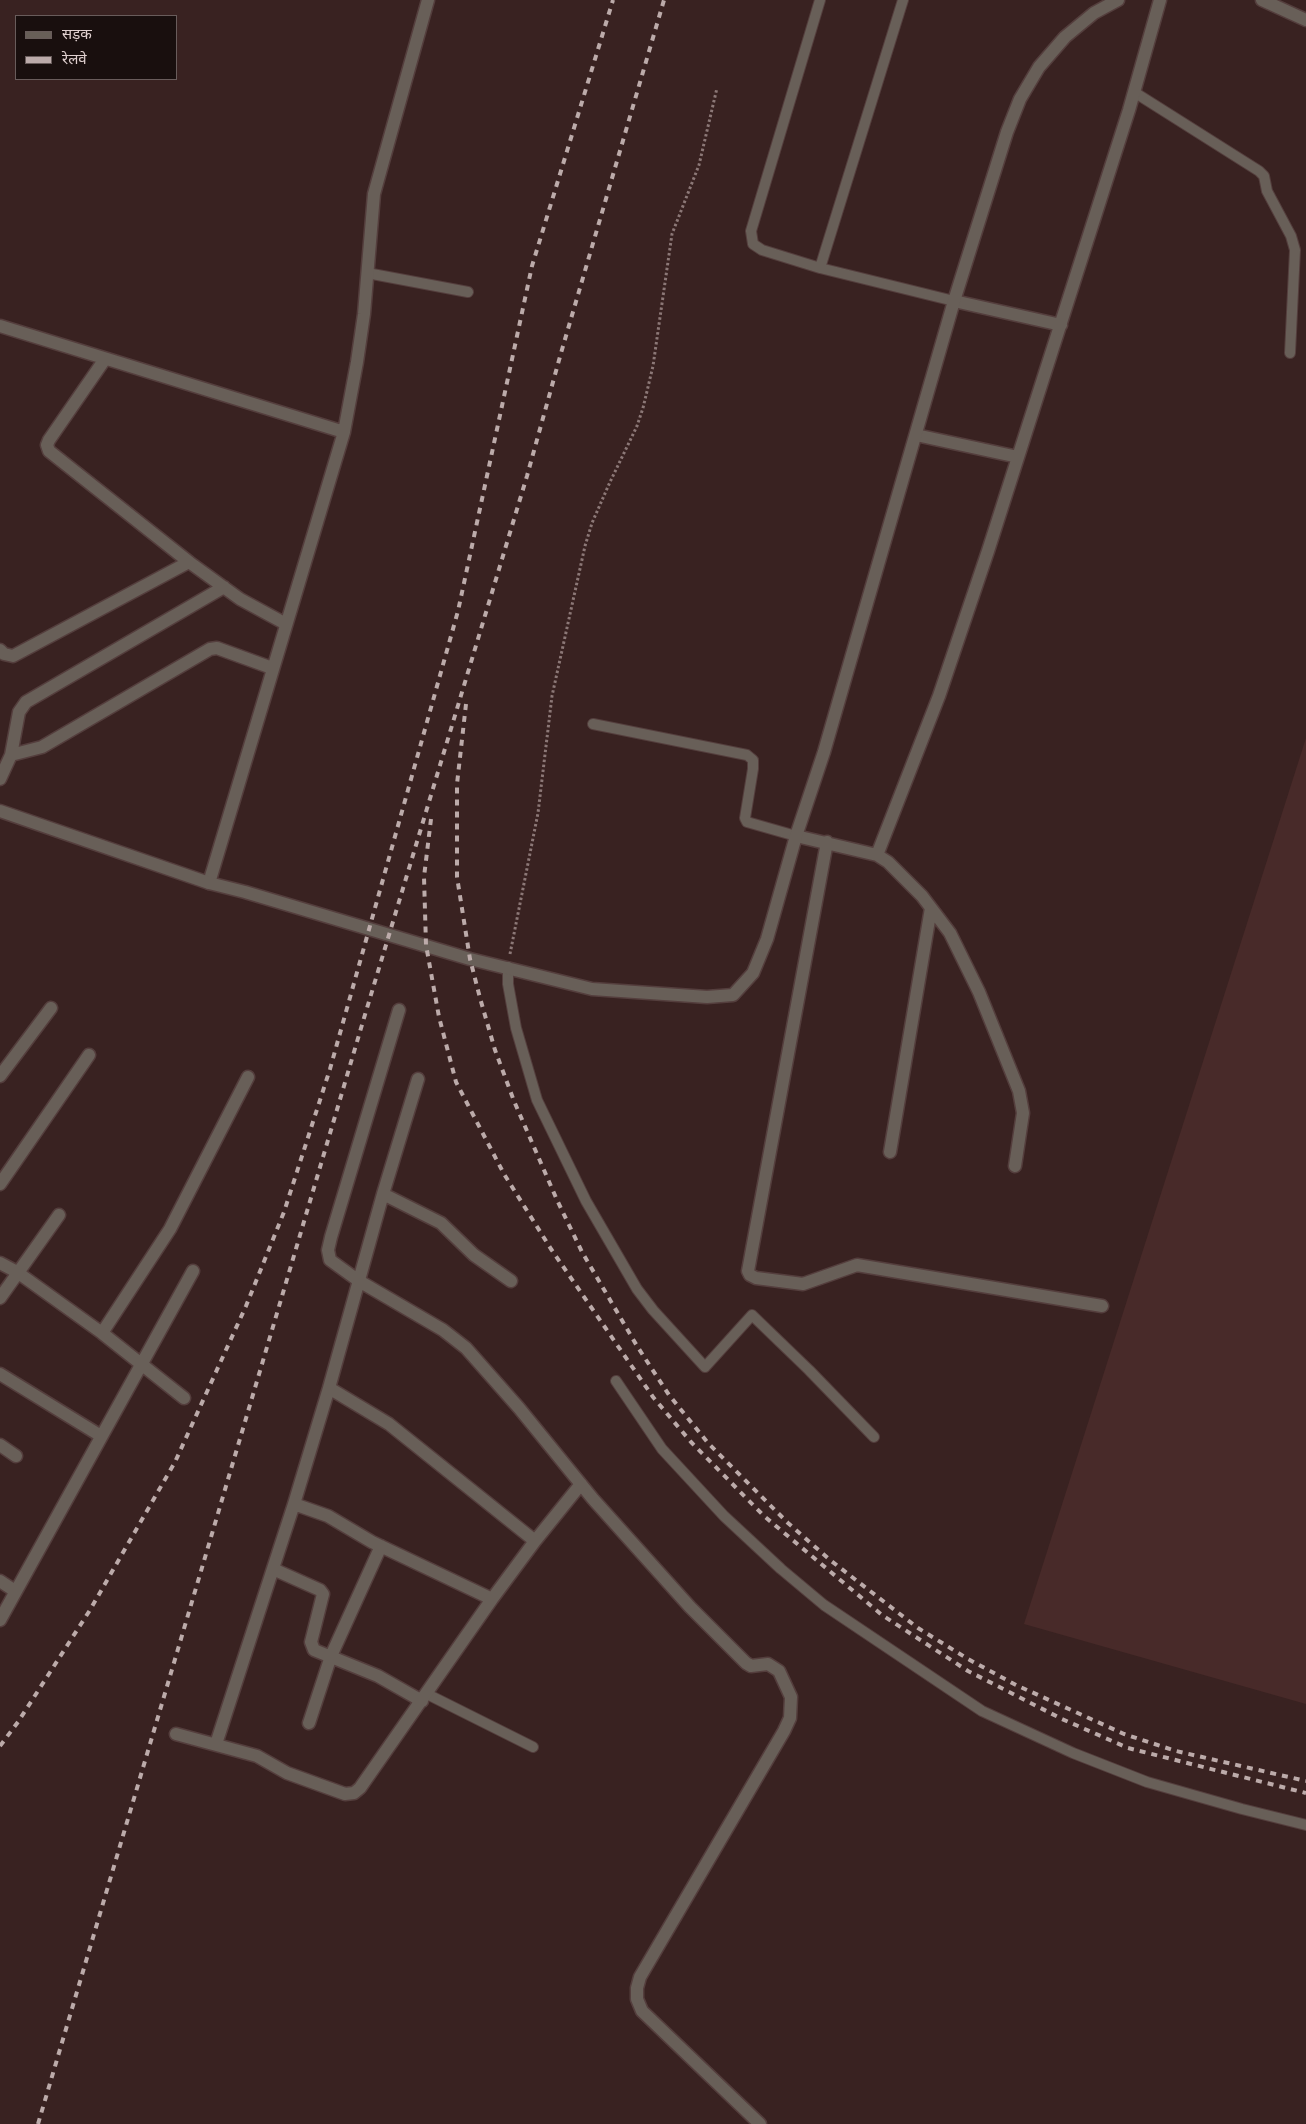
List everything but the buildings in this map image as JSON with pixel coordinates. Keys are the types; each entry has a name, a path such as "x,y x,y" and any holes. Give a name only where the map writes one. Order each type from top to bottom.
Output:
{"street":[{"path":"209,883 344,432 357,362 374,194 428,0"},
{"path":"0,811 209,883 470,959 592,989 707,997 733,995 753,973 767,939 796,836 827,742 954,301 1007,132 1020,99 1039,67 1065,37 1094,13 1118,0"},
{"path":"877,855 939,696 1061,325 1134,92 1160,0"},
{"path":"1262,0 1306,20"},
{"path":"954,301 1061,325"},
{"path":"2,329 344,432"},
{"path":"105,359 49,440 47,445 48,451 189,562 240,599 286,624"},
{"path":"916,435 1018,457"},
{"path":"0,650 4,654 13,656 189,562"},
{"path":"0,779 11,755 19,712 26,702 224,587"},
{"path":"11,755 42,747 210,649 217,648 272,668"},
{"path":"796,836 877,855 888,862 931,908 950,933 979,992 1019,1091 1023,1113 1015,1166"},
{"path":"827,842 748,1271 750,1275 756,1278 804,1284 857,1265 1102,1306"},
{"path":"890,1152 931,908"},
{"path":"0,1076 51,1008"},
{"path":"399,1010 328,1250 330,1260 360,1281 443,1330 466,1348 519,1408 581,1484 690,1606 746,1662 754,1666 768,1664 781,1675 790,1697 790,1718 784,1731 640,1977 637,1988 637,1999 642,2011 760,2124"},
{"path":"0,1184 89,1055"},
{"path":"102,1333 170,1229 248,1077"},
{"path":"216,1744 294,1504 418,1079"},
{"path":"383,1194 441,1223 474,1255 511,1280"},
{"path":"0,1298 59,1215"},
{"path":"0,1263 18,1272 102,1333 184,1398"},
{"path":"0,1620 193,1271"},
{"path":"0,1374 101,1436"},
{"path":"329,1388 389,1424 534,1541"},
{"path":"0,1445 16,1456"},
{"path":"176,1734 257,1756 287,1773 346,1794 354,1793 360,1788 425,1697 534,1541 581,1484"},
{"path":"294,1504 328,1516 381,1546 492,1599"},
{"path":"309,1723 331,1656 381,1546"},
{"path":"273,1569 320,1590 323,1594 311,1647 314,1650 425,1697"},
{"path":"0,1581 15,1592"}],"lane":[{"path":"820,0 751,231 754,244 762,250 820,268 954,301"},
{"path":"820,268 904,0"},
{"path":"1134,92 1264,176 1267,191 1291,236 1295,250 1290,354"},
{"path":"367,273 468,292"},
{"path":"593,724 747,755 753,760 745,818 747,822 796,836"},
{"path":"508,967 508,984 516,1028 537,1100 586,1201 637,1289 705,1367 752,1315 874,1437"},
{"path":"616,1381 662,1450 724,1516 782,1569 824,1605 974,1705 1073,1753 1147,1782 1306,1825"},
{"path":"425,1697 534,1747"}],"path":[{"path":"508,967 539,808 552,696 585,546 610,482 637,426 643,408 653,366 672,234 699,165 717,88"}],"shaded area":[{"path":"1306,738 1306,1704 1024,1624"}],"railway":[{"path":"0,1746 18,1722 90,1610 175,1462 246,1306 284,1212 330,1069 458,611 532,266 613,0"},
{"path":"38,2124 364,1018 527,476 664,0"},
{"path":"466,704 457,784 457,877 470,959 495,1050 514,1101 582,1252 637,1346 669,1395 708,1443 788,1523 830,1560 918,1628 968,1659 1016,1685 1124,1734 1176,1751 1306,1781"},
{"path":"431,819 424,877 426,945 439,1017 456,1082 504,1174 551,1249 653,1397 691,1442 764,1516 882,1615 968,1671 1062,1719 1128,1748 1306,1793"}]}
